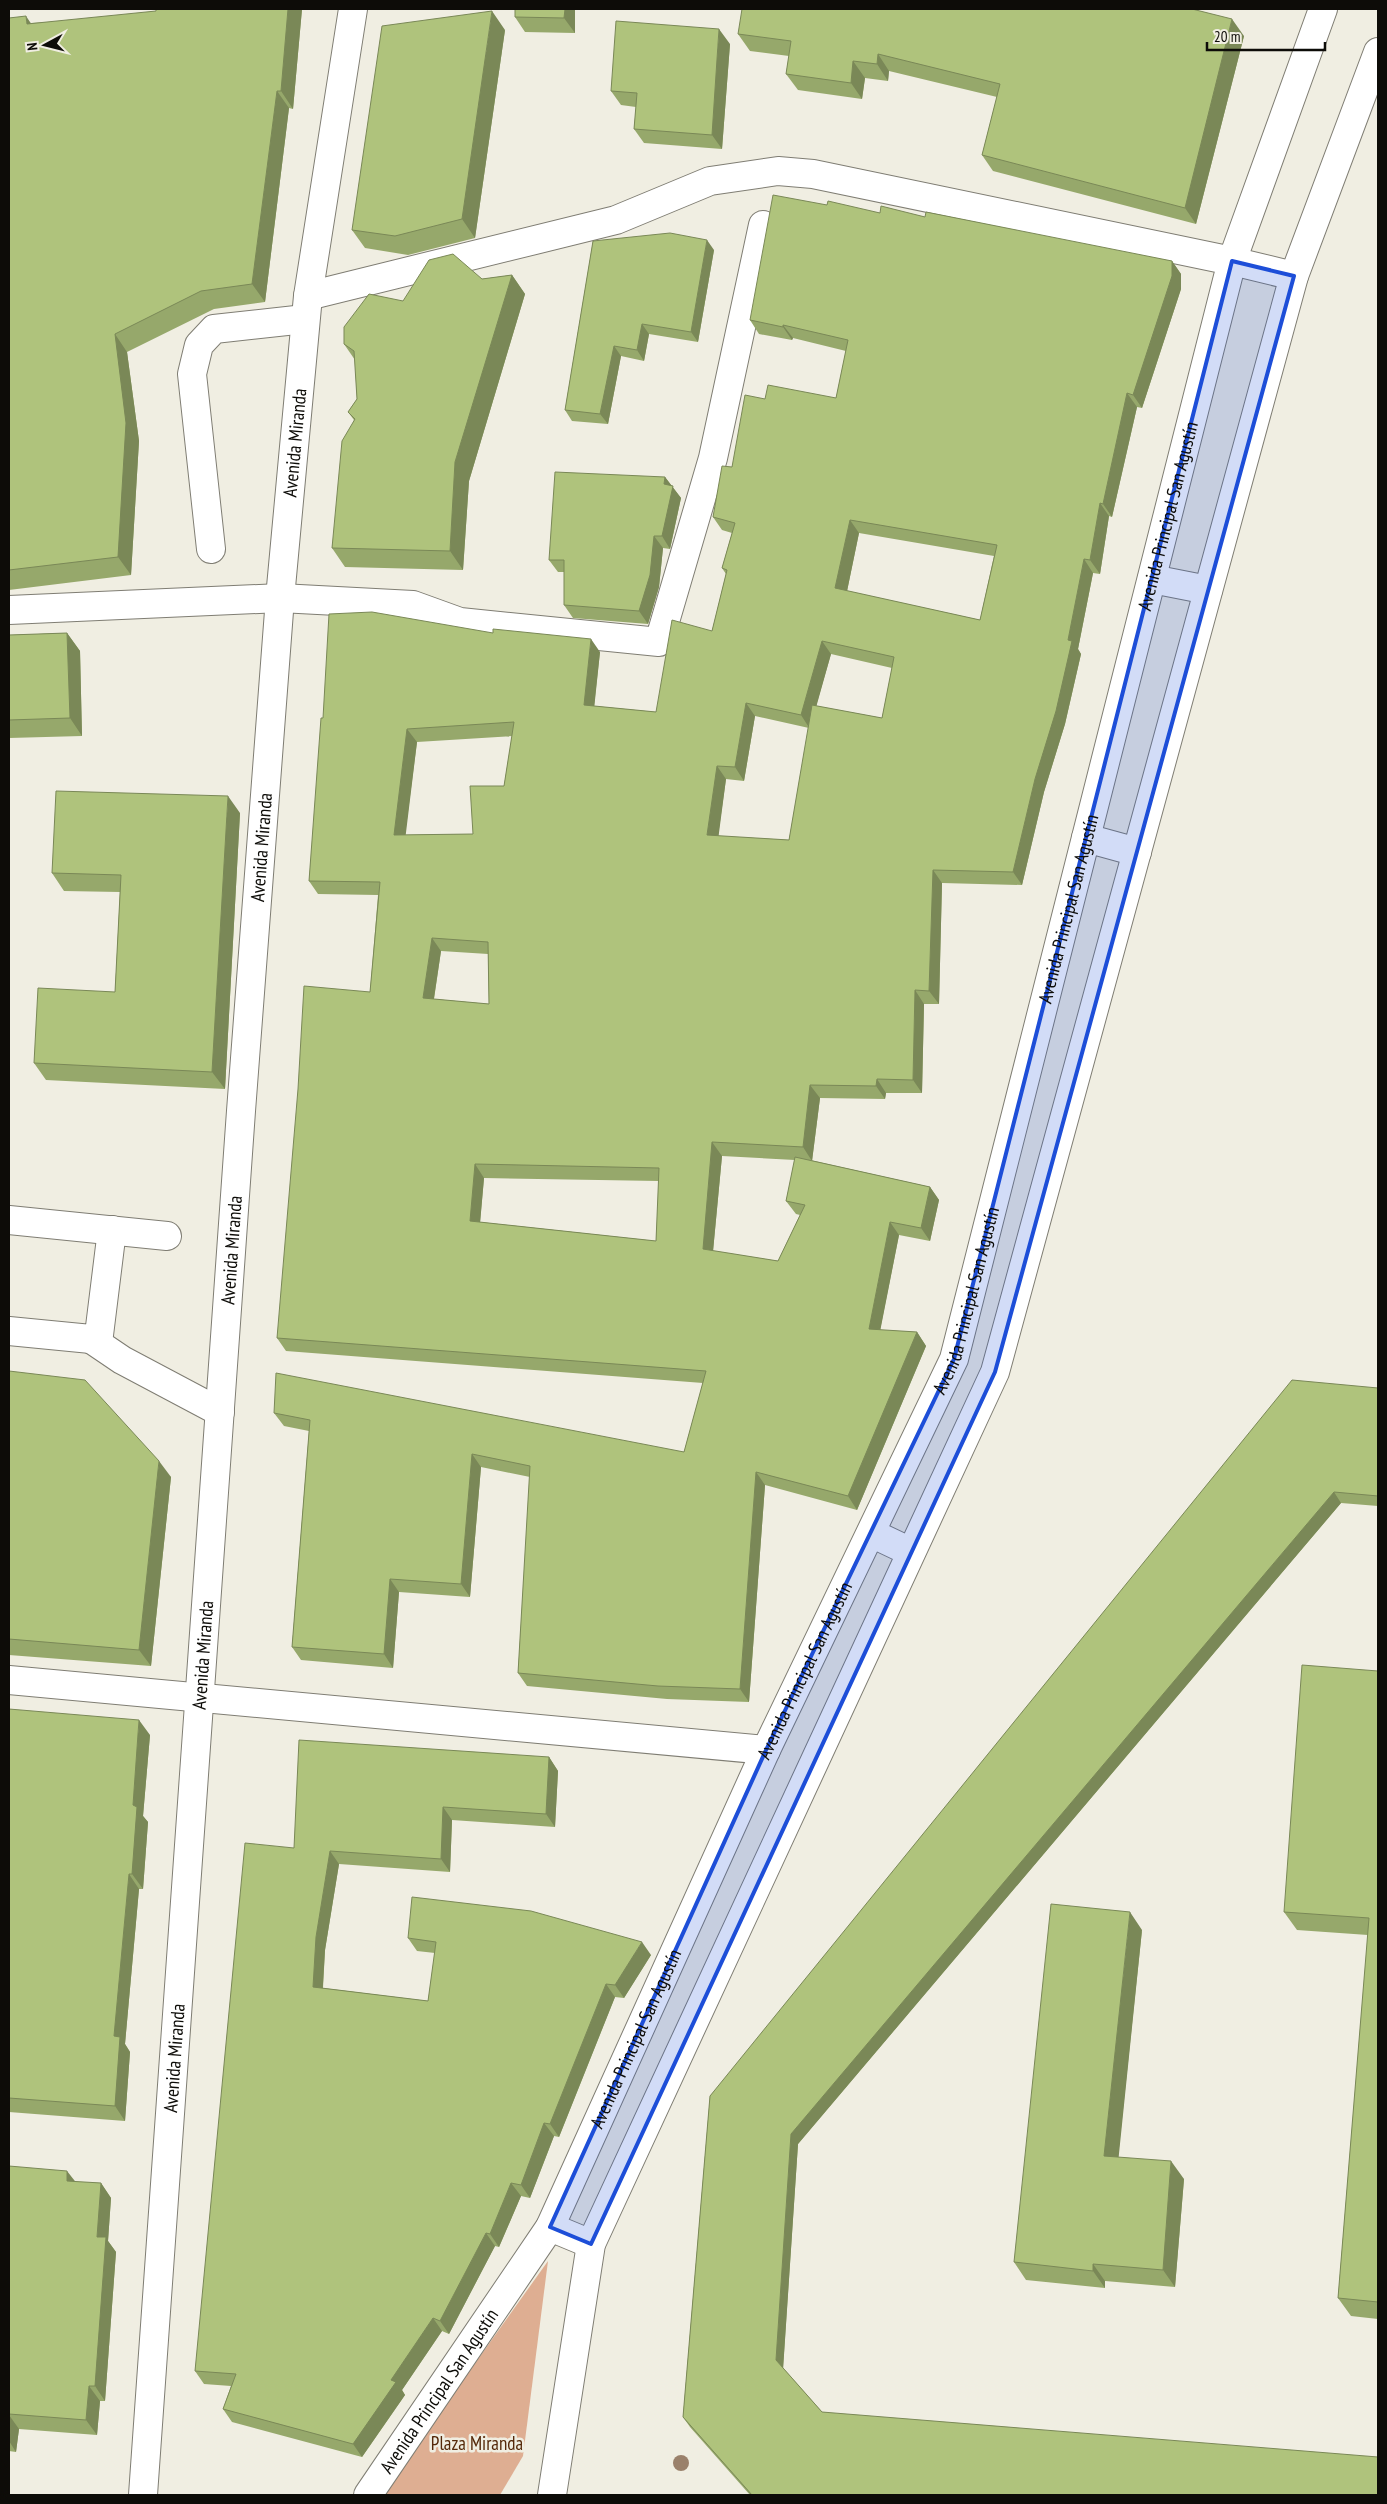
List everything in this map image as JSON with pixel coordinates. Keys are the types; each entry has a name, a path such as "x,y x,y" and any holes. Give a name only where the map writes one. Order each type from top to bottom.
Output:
{"street":[{"name":"Avenida Miranda","path":"143,2495 280,598 307,308 352,9"},
{"name":"Avenida Principal San Agustín","path":"368,2495 550,2227 766,1750 954,1359 1232,261 1324,9"},
{"path":"552,2495 592,2244 995,1372 1294,276 1378,52"},
{"path":"211,549 192,374 199,345 214,329 307,308 616,220 710,182 778,170 813,174 1232,261 1294,276"},
{"path":"9,610 280,598 413,605 460,622 659,642 713,458 763,225"},
{"path":"1152,579 1208,590"},
{"path":"1086,838 1137,852"},
{"path":"9,1220 167,1236"},
{"path":"91,1339 99,1335 101,1326 112,1230"},
{"path":"9,1331 91,1339 122,1360 220,1412"},
{"path":"871,1533 911,1552"},
{"path":"9,1680 200,1696 766,1750"},
{"path":"550,2227 592,2244"}],"highlighted area":[{"path":"1232,261 1294,276 995,1372 591,2244 550,2227 766,1750 954,1359"}],"green space":[{"name":"Plaza Miranda","path":"548,2261 523,2456 500,2495 381,2495"}],"building":[{"path":"156,9 288,9 281,91 277,91 252,284 201,291 115,334 126,423 118,557 9,570 9,18 26,16 27,24 156,11"},
{"path":"515,9 565,9 564,18 515,17"},
{"path":"742,9 1192,9 1232,19 1185,208 982,155 1000,84 878,54 877,64 853,61 851,83 786,74 791,41 738,34"},
{"path":"492,11 462,219 395,236 352,230 382,26"},
{"path":"616,21 719,29 712,135 634,129 637,93 611,91"},
{"path":"773,195 827,205 828,201 880,213 881,206 925,217 926,212 1172,261 1172,276 1133,395 1127,393 1103,504 1100,503 1090,560 1084,559 1068,640 1072,641 1056,711 1035,779 1013,872 933,870 929,991 915,990 913,1080 877,1079 876,1086 810,1085 803,1147 712,1142 703,1249 778,1261 805,1205 786,1201 795,1157 930,1187 921,1228 890,1222 869,1329 917,1332 848,1496 756,1472 740,1689 658,1686 518,1673 530,1466 472,1454 461,1584 390,1579 384,1654 292,1647 310,1420 274,1413 276,1373 684,1452 706,1371 277,1338 298,1089 304,986 370,992 380,882 309,881 321,718 323,718 329,614 372,612 493,633 493,629 591,639 584,705 656,712 672,620 712,631 727,570 722,568 735,523 713,517 722,466 732,467 745,395 765,399 768,385 836,398 848,340 783,325 783,327 750,320","holes":["850,520 997,545 980,620 835,588","822,641 894,657 882,718 812,705 789,840 707,835 717,766 735,767 746,703 801,715","514,722 504,786 470,786 473,834 394,835 407,729","432,938 488,942 489,1004 423,998","475,1164 659,1168 656,1241 470,1221"]},
{"path":"670,233 707,240 691,332 642,324 637,350 614,346 600,414 565,410 593,241"},
{"path":"453,254 482,279 512,275 455,462 450,551 332,548 342,441 355,419 348,412 357,399 354,351 344,344 344,327 369,294 403,301 429,260"},
{"path":"555,472 665,477 664,484 673,486 662,536 654,536 650,575 639,611 564,605 564,560 549,560"},
{"path":"67,633 70,718 9,720 9,635"},
{"path":"56,791 228,796 212,1072 34,1063 38,988 115,992 121,875 52,873"},
{"path":"9,1371 85,1380 159,1461 139,1650 9,1639"},
{"path":"1292,1380 1378,1388 1378,1496 1334,1492 791,2134 776,2360 822,2412 1378,2457 1378,2495 752,2495 683,2417 710,2096"},
{"path":"1302,1665 1378,1671 1378,2302 1338,2298 1369,1918 1284,1912"},
{"path":"9,1709 139,1720 133,1805 137,1807 132,1874 129,1874 114,2036 120,2037 115,2106 9,2098"},
{"path":"299,1740 549,1757 546,1814 443,1807 441,1859 330,1851 316,1937 313,1987 428,2001 436,1942 408,1938 412,1897 531,1911 642,1942 615,1985 606,1984 550,2124 544,2123 521,2185 511,2183 490,2234 486,2233 440,2321 433,2318 391,2380 396,2382 353,2444 223,2409 236,2374 195,2371 245,1843 294,1848"},
{"path":"1051,1904 1130,1912 1104,2156 1171,2161 1163,2270 1093,2264 1093,2271 1014,2262"},
{"path":"9,2166 67,2171 67,2181 101,2183 97,2237 106,2237 95,2386 89,2386 86,2420 9,2414"}]}
